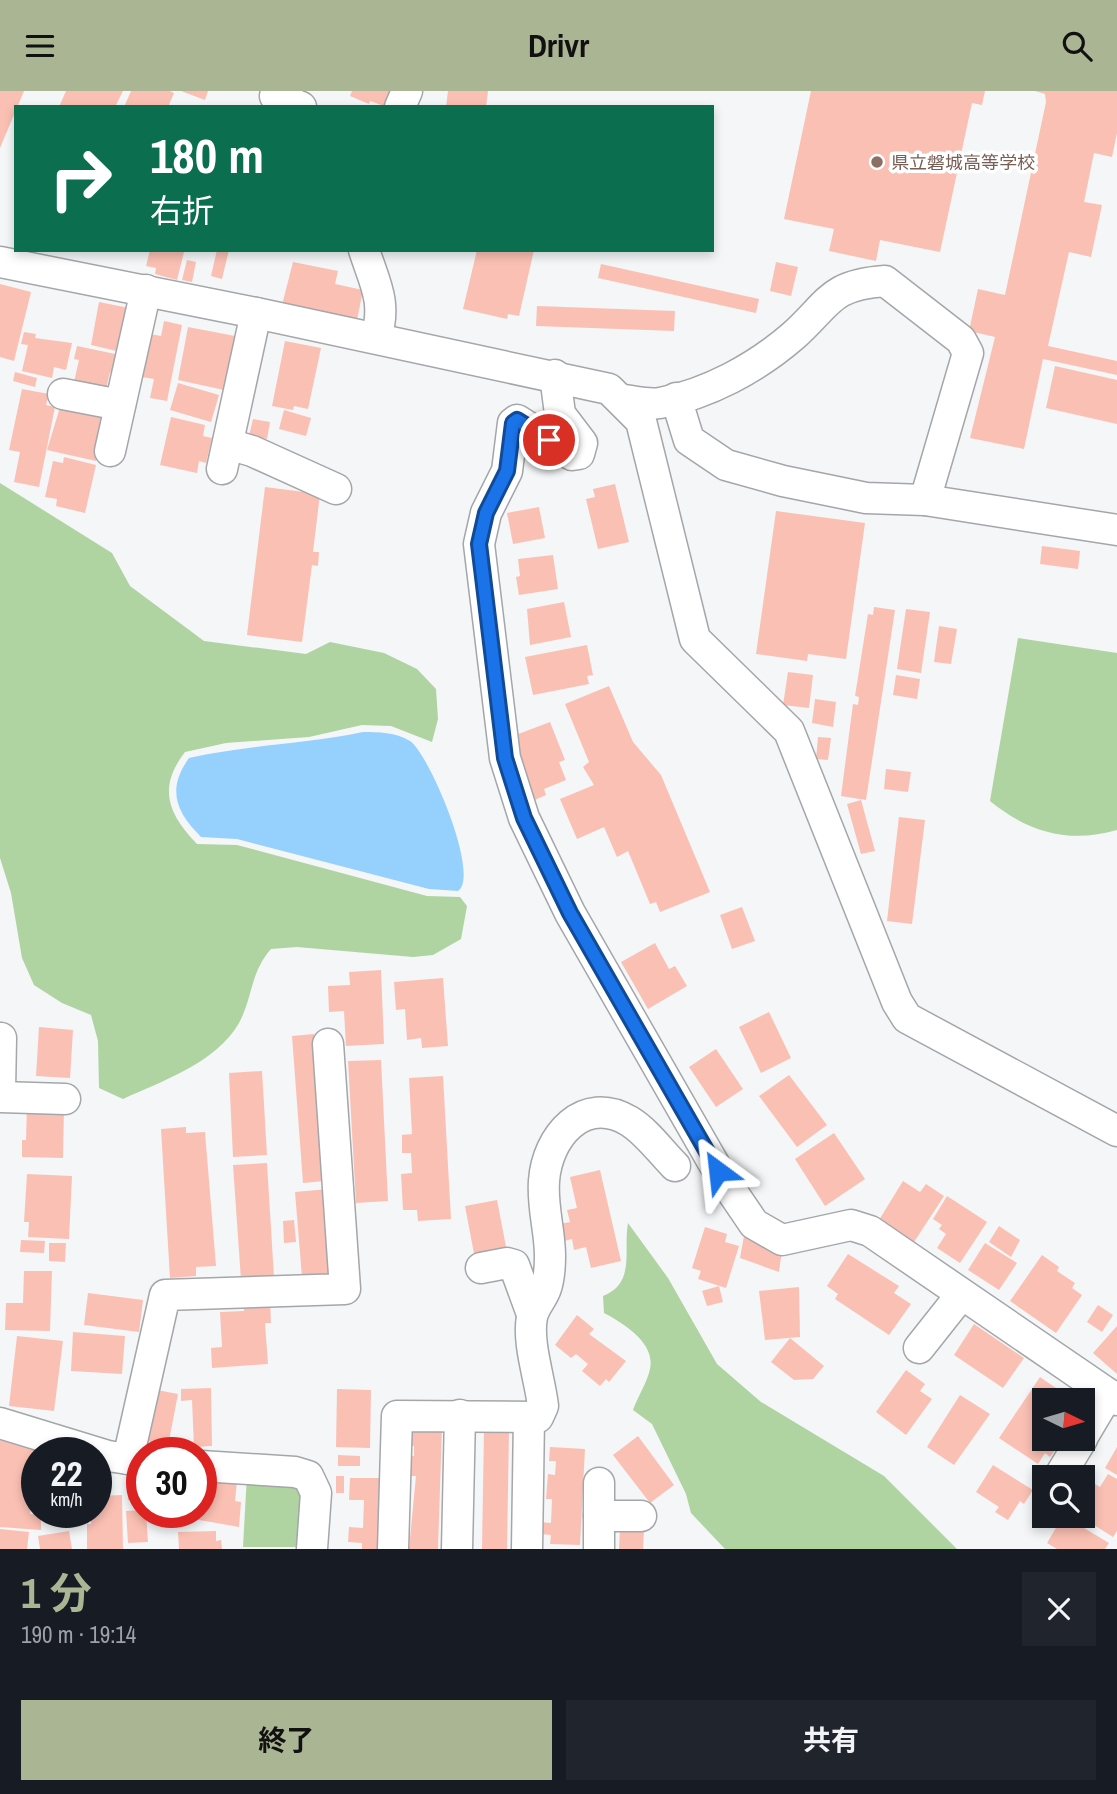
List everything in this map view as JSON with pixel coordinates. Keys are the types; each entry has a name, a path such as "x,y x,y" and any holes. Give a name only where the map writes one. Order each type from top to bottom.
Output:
{"street":[{"path":"365,252 383,316 376,338"},
{"path":"0,262 555,375 609,389 641,421 650,446 695,639 789,731 897,1002 908,1018 1117,1131"},
{"path":"622,400 657,403 753,368 794,335 828,298 857,283 885,281 961,340 968,353 925,500"},
{"path":"110,451 146,290"},
{"path":"256,313 225,456 252,451 336,489"},
{"path":"555,375 560,414 582,443 582,449 579,454 572,454 517,420 513,423 507,471 486,513 479,544 505,758 524,818 576,924 718,1171 754,1224 782,1240 851,1224 870,1231 1113,1397 1096,1419"},
{"path":"63,394 120,405"},
{"path":"676,398 689,440 726,465 749,474 866,498 925,500 1117,530"},
{"path":"0,1090 2,1038"},
{"path":"139,1437 165,1295 345,1289 328,1044"},
{"path":"0,1097 65,1099"},
{"path":"393,1549 397,1416 538,1417 543,1406 539,1371 530,1335 532,1314 546,1288 550,1258 544,1179 547,1163 562,1130 568,1123 592,1114 611,1114 630,1122 675,1166"},
{"path":"481,1268 507,1263 514,1265 532,1314"},
{"path":"919,1348 961,1295"},
{"path":"457,1549 460,1415"},
{"path":"527,1549 529,1417"},
{"path":"0,1423 126,1458"},
{"path":"217,1467 295,1472 308,1476 316,1493 312,1549"},
{"path":"598,1549 600,1483"},
{"path":"598,1516 641,1516"}],"green space":[{"path":"0,483 112,553 130,586 204,641 306,654 330,642 384,653 417,669 436,689 438,719 432,742 391,726 362,725 309,737 226,743 185,752 171,777 170,799 179,821 197,844 237,845 427,896 460,897 467,906 461,939 433,955 413,957 297,947 271,949 255,976 239,1023 217,1049 171,1078 123,1099 99,1088 98,1041 91,1015 62,1003 34,985 22,958 11,893 0,858"},
{"path":"1018,638 1117,653 1117,830 1082,836 1050,832 1019,821 990,801"},
{"path":"628,1223 668,1278 717,1364 761,1402 884,1476 957,1549 725,1549 691,1513 686,1494 652,1424 633,1410 650,1369 648,1351 636,1335 604,1313 603,1296 620,1283 624,1275"},
{"path":"247,1475 287,1476 303,1491 299,1547 243,1547"}],"water":[{"path":"363,732 393,734 410,741 418,750 439,789 458,839 463,862 463,880 458,891 429,889 237,839 201,837 180,809 176,790 182,769 189,758"}],"building":[{"path":"0,91 24,91 18,105 14,105 14,115 0,148"},
{"path":"66,91 123,91 116,105 60,105"},
{"path":"131,91 174,93 169,105 125,105"},
{"path":"181,91 208,91 205,100"},
{"path":"352,91 393,91 388,105 370,101 369,104 350,96"},
{"path":"448,91 488,91 486,105 446,105"},
{"name":"県立磐城高等学校","path":"811,91 985,91 982,105 972,103 940,252 880,240 876,261 829,251 834,229 784,219"},
{"name":"県立磐城高等学校","path":"1035,91 1117,91 1117,133 1112,157 1094,153 1084,202 1102,205 1091,257 1069,252 1048,346 1117,361 1117,375 1043,359 1024,449 970,438 995,337 969,331 978,289 1005,295 1046,102 1045,94"},
{"path":"150,252 184,252 177,280 155,274 156,268 146,266"},
{"path":"217,252 229,252 222,279 211,276"},
{"path":"477,252 534,252 519,316 508,314 507,319 463,309"},
{"path":"187,260 196,262 192,282 182,280"},
{"path":"293,262 338,271 335,284 363,290 357,320 282,305"},
{"path":"776,262 798,267 791,296 770,291"},
{"path":"601,264 759,299 756,313 598,278"},
{"path":"0,284 31,292 14,361 0,357"},
{"path":"99,302 129,308 121,352 91,345"},
{"path":"537,306 675,311 674,331 536,326"},
{"path":"164,321 182,325 167,401 150,398 154,379 136,376 145,333 161,336"},
{"path":"188,327 235,336 224,390 178,380"},
{"path":"24,332 36,334 35,338 72,343 66,370 54,367 52,378 22,371 28,345 21,344"},
{"path":"285,341 321,348 308,409 294,406 293,410 272,406"},
{"path":"77,346 120,355 116,373 110,372 106,389 74,382 79,360 74,359"},
{"path":"1055,366 1117,380 1117,424 1046,408"},
{"path":"15,372 37,378 35,387 13,381"},
{"path":"178,383 219,395 211,422 170,410"},
{"path":"22,389 49,394 46,405 55,407 39,487 14,482 20,452 9,450"},
{"path":"61,404 107,414 96,461 47,450"},
{"path":"284,410 311,418 306,436 279,429"},
{"path":"171,417 205,425 203,436 212,438 206,463 199,461 197,473 160,465"},
{"path":"253,419 270,422 267,439 249,436"},
{"path":"64,457 96,465 85,513 56,506 57,499 45,497 53,461 63,463"},
{"path":"615,484 629,542 598,549 586,499 595,497 593,489"},
{"path":"265,487 320,494 313,552 319,552 318,566 312,565 302,642 247,635"},
{"path":"539,507 545,538 513,544 507,513"},
{"path":"776,511 865,523 846,659 808,654 807,661 756,654"},
{"path":"1042,546 1080,551 1078,569 1040,564"},
{"path":"553,555 558,589 519,595 516,577 520,576 518,559"},
{"path":"564,602 571,637 530,645 527,609"},
{"path":"874,607 895,610 866,800 841,796 853,704 858,705 859,697 855,696 868,614 873,615"},
{"path":"906,609 930,612 921,673 897,669"},
{"path":"939,626 957,629 951,664 934,662"},
{"path":"587,645 593,675 587,676 589,684 533,695 525,657"},
{"path":"788,672 813,675 809,708 783,705"},
{"path":"896,675 920,679 917,699 893,695"},
{"path":"609,686 633,742 661,775 710,892 660,912 656,902 650,904 628,851 617,857 604,827 577,839 560,799 594,785 583,767 589,762 565,704"},
{"path":"815,699 836,702 833,727 812,723"},
{"path":"550,722 565,760 559,762 566,780 544,789 546,795 530,802 513,736"},
{"path":"818,737 831,738 828,760 816,759"},
{"path":"886,769 911,772 908,792 884,789"},
{"path":"861,800 875,851 861,854 847,804"},
{"path":"899,817 925,820 912,924 887,921"},
{"path":"742,907 755,941 732,949 720,915"},
{"path":"655,943 669,969 675,966 687,986 648,1009 621,962"},
{"path":"381,970 384,1044 346,1046 344,1011 329,1012 328,986 350,985 349,972"},
{"path":"443,978 448,1046 422,1048 421,1038 407,1040 405,1009 396,1010 394,982"},
{"path":"769,1012 791,1058 761,1073 739,1027"},
{"path":"39,1027 73,1030 70,1078 36,1076"},
{"path":"314,1034 325,1181 303,1183 292,1036"},
{"path":"716,1049 743,1089 716,1107 689,1067"},
{"path":"381,1060 388,1201 356,1203 348,1061"},
{"path":"262,1071 267,1155 233,1157 229,1073"},
{"path":"789,1075 827,1125 797,1147 759,1096"},
{"path":"443,1076 451,1219 418,1221 417,1210 403,1210 401,1174 412,1173 411,1153 402,1153 402,1135 412,1134 409,1078"},
{"path":"27,1106 64,1108 63,1158 22,1157 22,1140 26,1140"},
{"path":"186,1127 186,1133 205,1132 216,1266 196,1267 196,1276 170,1278 161,1129"},
{"path":"834,1133 865,1179 825,1206 795,1159"},
{"path":"267,1163 274,1277 241,1280 233,1165"},
{"path":"600,1170 621,1261 591,1268 586,1247 574,1250 572,1239 564,1241 560,1224 570,1222 567,1210 577,1208 570,1177"},
{"path":"27,1174 72,1176 69,1239 28,1237 29,1222 24,1222"},
{"path":"903,1181 920,1192 926,1184 944,1196 914,1242 879,1220"},
{"path":"328,1189 335,1274 302,1277 295,1192"},
{"path":"947,1196 987,1222 960,1263 937,1248 946,1234 939,1229 942,1225 933,1219"},
{"path":"497,1200 507,1252 475,1259 465,1206"},
{"path":"294,1220 296,1242 284,1243 283,1221"},
{"path":"999,1226 1020,1240 1011,1257 989,1242"},
{"path":"705,1227 727,1234 725,1242 739,1246 726,1288 698,1279 701,1271 692,1268"},
{"path":"744,1236 782,1250 779,1272 740,1258"},
{"path":"21,1240 45,1241 44,1253 20,1252"},
{"path":"49,1243 66,1243 65,1262 49,1261"},
{"path":"985,1243 1017,1263 999,1290 968,1270"},
{"path":"848,1254 899,1286 894,1293 911,1304 889,1335 835,1299 838,1294 827,1286"},
{"path":"1042,1255 1059,1267 1057,1271 1075,1283 1072,1288 1082,1295 1056,1333 1010,1301"},
{"path":"24,1271 52,1271 50,1331 5,1330 6,1303 23,1303"},
{"path":"719,1286 723,1302 707,1306 702,1291"},
{"path":"799,1287 800,1337 765,1340 759,1291"},
{"path":"88,1293 143,1300 139,1332 84,1325"},
{"path":"270,1301 271,1323 265,1323 268,1364 212,1368 211,1348 222,1347 220,1312 244,1311 244,1303"},
{"path":"1098,1305 1113,1315 1102,1332 1087,1322"},
{"path":"577,1315 594,1329 589,1334 626,1361 609,1382 606,1379 600,1386 582,1371 588,1364 576,1354 571,1358 555,1345"},
{"path":"974,1324 1024,1358 1003,1388 954,1355"},
{"path":"1117,1326 1117,1374 1093,1353"},
{"path":"73,1332 125,1336 122,1374 71,1371"},
{"path":"17,1336 63,1341 54,1411 9,1406"},
{"path":"790,1338 824,1366 813,1379 794,1380 771,1362"},
{"path":"906,1370 925,1384 920,1391 932,1399 906,1435 876,1412"},
{"path":"1040,1377 1056,1388 1033,1388"},
{"path":"211,1388 212,1437 194,1437 192,1400 181,1401 181,1389"},
{"path":"337,1389 371,1390 370,1448 336,1447"},
{"path":"1032,1389 1032,1451 1054,1451 1050,1457 1045,1453 1038,1464 999,1438"},
{"path":"157,1390 178,1394 170,1437 148,1437"},
{"path":"960,1395 990,1414 954,1465 927,1447"},
{"path":"409,1426 442,1428 438,1549 409,1549 416,1476 408,1476 409,1456 414,1456 414,1446 407,1445"},
{"path":"484,1430 509,1430 507,1549 482,1549"},
{"path":"638,1436 674,1485 650,1503 613,1455"},
{"path":"0,1440 21,1444 21,1528 41,1530 0,1527"},
{"path":"550,1447 585,1449 580,1545 550,1544 551,1535 540,1534 540,1522 551,1523 552,1499 546,1499 548,1474 555,1475 556,1461 549,1461"},
{"path":"1117,1447 1117,1475 1105,1468"},
{"path":"338,1455 360,1456 360,1466 338,1466"},
{"path":"993,1465 1032,1489 1024,1504 1020,1501 1008,1520 995,1512 999,1507 976,1492"},
{"path":"1108,1474 1117,1479 1117,1531 1113,1537 1095,1526 1095,1484 1100,1487"},
{"path":"336,1476 344,1476 344,1493 336,1493"},
{"path":"350,1478 382,1478 380,1549 362,1549 362,1543 348,1542 349,1527 363,1528 364,1500 349,1500"},
{"path":"217,1479 237,1481 235,1501 241,1502 239,1527 217,1523"},
{"path":"112,1495 122,1495 123,1549 87,1549 87,1528 112,1528"},
{"path":"127,1528 147,1528 148,1542 128,1543"},
{"path":"1056,1528 1084,1528 1109,1543 1105,1549 1057,1549 1047,1543"},
{"path":"0,1529 29,1532 27,1549 0,1549"},
{"path":"620,1529 644,1530 643,1549 619,1549"},
{"path":"69,1531 72,1549 40,1549 38,1536"},
{"path":"216,1531 216,1541 221,1540 222,1549 179,1549 178,1532"}],"place":[{"name":"県立磐城高等学校","path":"877,162"}],"route":[{"path":"549,440 517,420 513,423 507,471 501,488 486,513 479,544 494,686 505,758 524,818 570,913 718,1171"}]}
